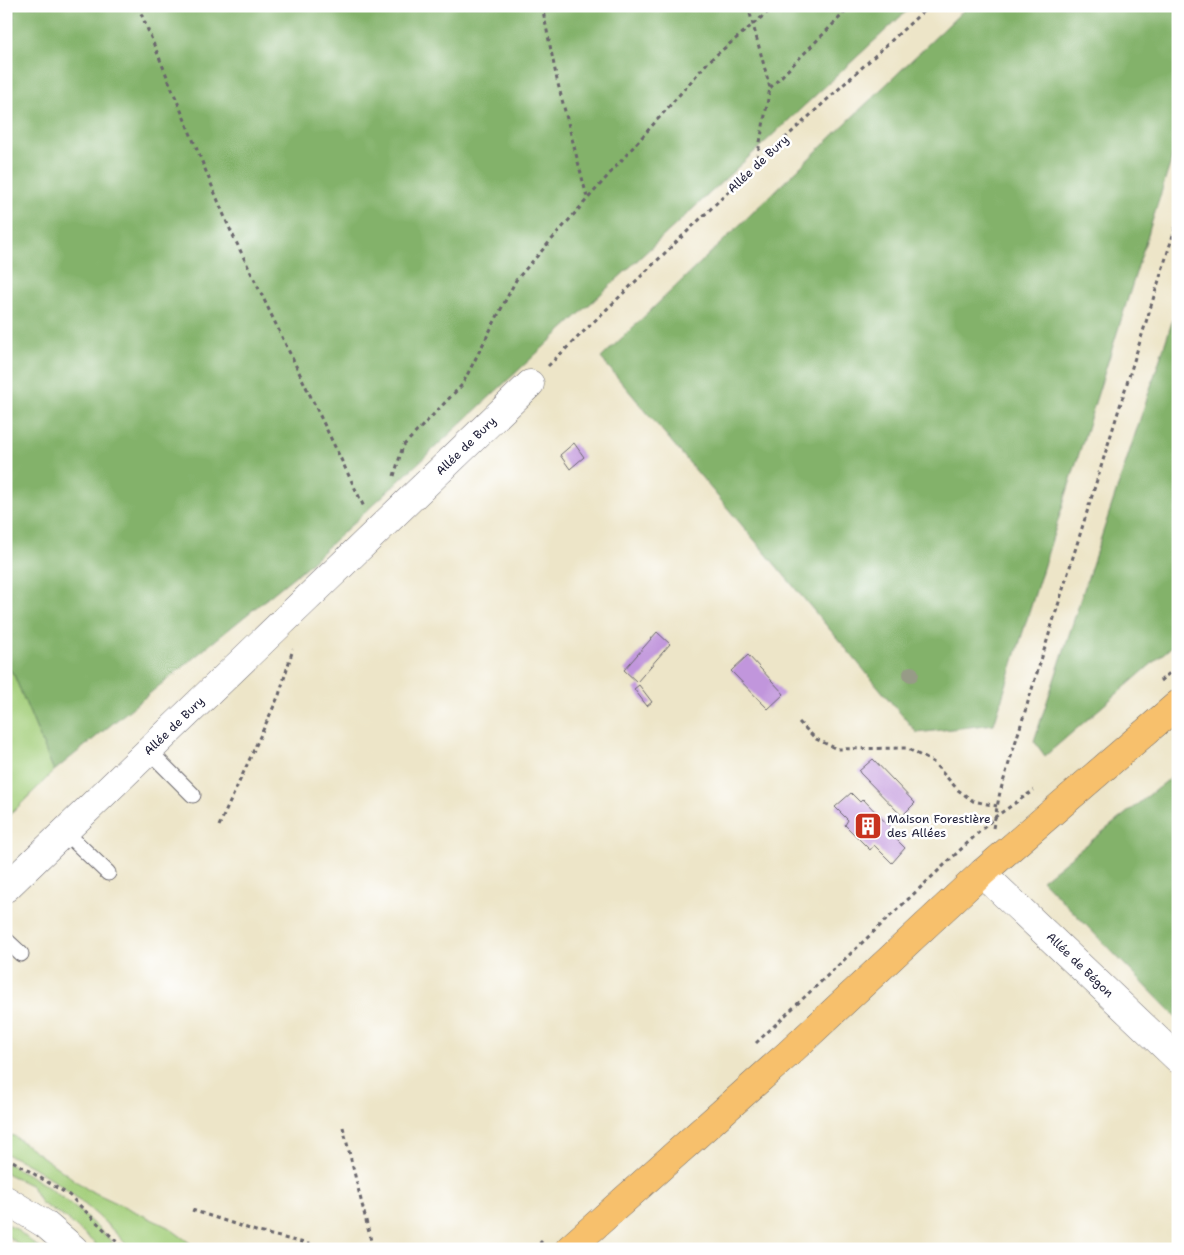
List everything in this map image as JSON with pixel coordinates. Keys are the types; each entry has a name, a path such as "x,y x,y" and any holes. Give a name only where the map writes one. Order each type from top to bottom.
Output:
{"main road":[{"path":"569,1249 788,1054 982,872 1178,704"}],"street":[{"name":"Allée de Bury","path":"6,888 530,384"},
{"name":"Allée de Bégon","path":"982,872 1178,1059"},
{"path":"6,1200 45,1224 74,1249"}],"lane":[{"path":"149,750 193,795"},
{"path":"65,832 108,873"},
{"path":"6,940 21,954"}],"path":[{"path":"138,6 228,225 376,533"},
{"path":"542,6 557,80 587,198"},
{"path":"748,6 770,88 756,165"},
{"path":"392,480 403,446 462,385 516,280 709,61 774,6"},
{"path":"770,88 851,6"},
{"name":"Allée de Bury","path":"530,384 756,165 929,6"},
{"path":"800,722 816,739 837,750 906,748 933,762 958,790 972,801 997,806 1178,219"},
{"path":"219,826 280,695 296,641"},
{"path":"941,870 995,817 1032,791"},
{"path":"343,1127 373,1249"},
{"path":"6,1157 69,1196 124,1249"},
{"path":"192,1210 259,1232 329,1249"}],"green space":[{"path":"6,6 15,6 12,36 6,37"},
{"path":"15,6 912,6 307,566 54,771 14,675 6,665 6,180 10,177 6,171 6,37 12,36"},
{"path":"968,6 1178,6 1178,139 994,724 917,733 601,358"},
{"path":"1178,304 1178,641 1045,756 1034,741"},
{"path":"6,665 14,675 54,771 6,819"},
{"path":"1178,772 1178,1019 1042,880"},
{"path":"6,1134 14,1136 87,1189 168,1227 198,1249 130,1249 105,1222 73,1195 39,1171 6,1154"},
{"path":"6,1163 52,1190 93,1224 119,1249 101,1249 66,1218 41,1203 32,1186 6,1173"},
{"path":"6,1224 14,1227 40,1249 25,1249 6,1235"}],"building":[{"path":"574,443 584,457 570,469 560,455"},
{"path":"657,632 670,644 637,682 624,670"},
{"path":"748,655 784,694 768,709 731,671"},
{"path":"639,685 652,702 647,706 634,689"},
{"path":"873,759 915,803 902,816 860,773 859,771"},
{"name":"Maison Forestière des Allées","path":"851,793 860,802 863,799 891,828 888,831 905,848 892,863 874,845 870,850 845,825 848,820 835,807"}],"place":[{"name":"Maison Forestière des Allées","path":"868,826"}]}
